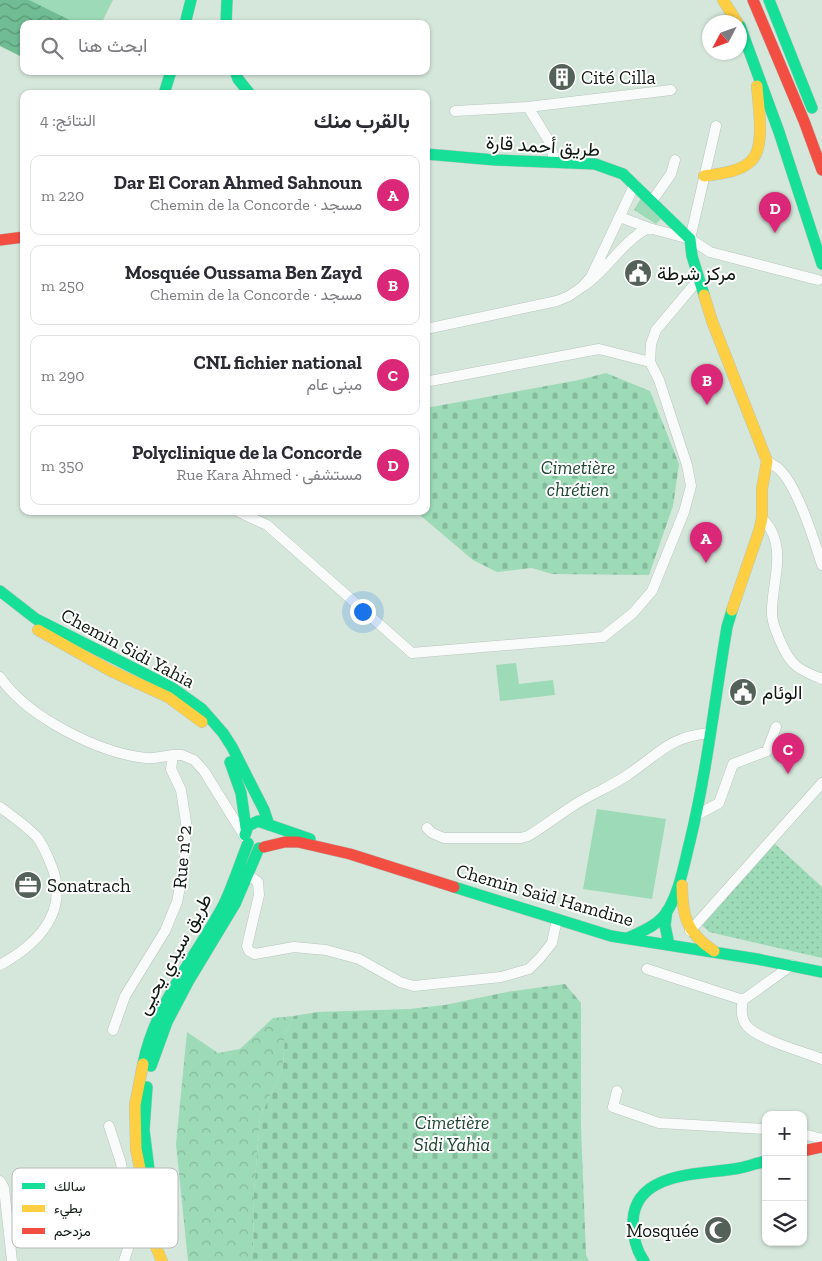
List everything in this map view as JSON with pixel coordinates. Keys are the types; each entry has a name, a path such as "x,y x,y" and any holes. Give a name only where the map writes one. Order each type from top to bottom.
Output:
{"main road":[{"path":"185,20 191,0"},
{"path":"226,20 227,0"},
{"path":"723,0 732,15"},
{"path":"727,0 734,15"},
{"path":"753,0 797,102 822,170"},
{"path":"769,0 816,120"},
{"path":"747,46 822,264"},
{"path":"704,176 724,173 746,164 754,160 758,153 756,68"},
{"path":"165,90 170,75"},
{"path":"236,75 247,90"},
{"name":"طريق أحمد قارة","path":"430,154 495,160 595,164 623,174 690,239"},
{"path":"0,240 20,238"},
{"path":"628,938 653,926 667,910 676,893 697,815 727,627 762,518 762,489 767,461 712,321 699,279 690,239"},
{"name":"Chemin Sidi Yahia","path":"0,591 36,619 171,687 202,709 213,720 232,747 264,810 270,826"},
{"name":"Chemin Sidi Yahia","path":"0,601 19,617 46,635 111,671 168,697 202,722 216,738 235,772 252,841"},
{"path":"252,841 249,824 258,820 266,822 270,826 341,848 350,854"},
{"path":"252,841 268,844 272,838 270,826"},
{"path":"252,841 298,842 350,854"},
{"name":"طريق سيدي يحيى","path":"149,1168 144,1130 147,1079 154,1054 181,991 235,904 248,875 252,841"},
{"name":"طريق سيدي يحيى","path":"140,1168 136,1149 135,1105 147,1043 164,1003 224,903 252,841"},
{"path":"248,875 264,855 278,848 298,842"},
{"name":"Chemin Saïd Hamdine","path":"350,854 611,936 792,965 822,972"},
{"path":"669,945 681,929 684,865"},
{"path":"667,910 665,925 669,945"},
{"path":"683,915 690,931 716,953"},
{"path":"807,1150 822,1147"},
{"path":"644,1261 634,1245 633,1235 634,1211 642,1195 669,1180 762,1162"},
{"name":"طريق سيدي يحيى","path":"156,1248 162,1261"},
{"name":"طريق سيدي يحيى","path":"167,1248 170,1261"}],"street":[{"path":"455,111 528,107 671,90"},
{"path":"528,107 549,141 555,162"},
{"path":"690,239 716,126"},
{"path":"652,201 671,174 675,160"},
{"path":"582,287 591,277 635,184"},
{"path":"620,217 649,228 690,239 710,252 818,280"},
{"path":"430,328 557,301 570,296 594,280 632,238 649,228"},
{"path":"246,515 267,525 412,653 604,637 633,613 652,591 684,512 691,486 687,466 659,380 650,362 651,344 656,330 699,279"},
{"path":"430,381 599,349 650,362"},
{"path":"767,461 779,468 789,481 813,536 822,565"},
{"path":"762,518 771,530 777,555 772,613 774,625 786,655 793,665 801,671 822,679"},
{"path":"0,677 6,686 39,714 84,740 116,752 147,758 182,755 194,760 204,771 252,841"},
{"path":"697,815 719,803 733,764 767,751 776,727"},
{"path":"427,828 432,833 444,838 521,838 528,836 580,802 623,778 669,744 684,737 710,733"},
{"name":"Rue n°2","path":"113,1030 125,996 165,931 177,902 184,867 186,822 181,790 172,769 173,755"},
{"path":"690,931 822,783"},
{"path":"0,807 37,837 48,857 58,882 58,890 52,913 40,936 14,957 0,965"},
{"path":"248,875 258,882 259,895 247,946 249,951 254,954 294,947 326,950 359,959 400,982 414,986 501,977 529,969 552,943 557,920"},
{"path":"742,1000 792,965"},
{"path":"647,969 742,1000"},
{"path":"742,1000 741,1012 747,1026 760,1036 822,1059"},
{"path":"617,1091 613,1107 659,1123 762,1129"},
{"path":"109,1126 122,1168"},
{"path":"807,1135 822,1139"},
{"path":"0,1181 4,1188 12,1261"},
{"path":"124,1261 128,1248"},
{"path":"129,1248 129,1261"}],"green space":[{"path":"28,0 113,0 103,20 70,20"},
{"path":"641,198 661,219 656,224 634,210"},
{"name":"Cimetière chrétien","path":"606,373 650,391 679,464 673,506 649,575 552,574 532,568 497,572 473,560 421,516 430,515 430,407 579,380"},
{"path":"516,663 519,684 553,680 555,695 500,701 496,665"},
{"path":"597,809 666,819 652,899 583,889"},
{"path":"773,842 822,887 822,958 709,932 702,925"},
{"name":"Cimetière Sidi Yahia","path":"565,984 581,1003 581,1127 586,1255 589,1261 253,1261 254,1192 260,1118 283,1067 285,1035 294,1016 317,1012 409,1009 445,1005 507,992"},
{"path":"294,1016 285,1035 283,1067 260,1118 254,1192 253,1261 188,1261 176,1144 187,1032 218,1053 240,1049 273,1018"}],"water":[{"path":"0,0 29,0 70,20 20,20 20,56 0,46"}],"traffic: fast":[{"path":"186,20 191,0"},
{"path":"226,20 227,0"},
{"path":"769,0 812,108"},
{"path":"747,45 779,132 822,264"},
{"path":"165,90 170,75"},
{"path":"236,75 247,90"},
{"path":"430,154 495,160 595,164 623,174 690,239 692,256 704,295"},
{"path":"0,591 36,619 171,687 202,709 223,733 232,747 264,810 269,825"},
{"path":"628,938 660,920 668,910 679,885 701,788 727,627 732,610"},
{"path":"230,762 241,793 246,828"},
{"path":"245,835 248,826 258,821 310,839"},
{"path":"143,1064 157,1021 178,981 224,904 248,843"},
{"path":"151,1066 167,1022 188,982 235,904 259,848"},
{"path":"454,887 611,936 757,959 822,972"},
{"path":"667,911 665,925 669,945"},
{"path":"147,1087 144,1130 149,1168"},
{"path":"644,1261 638,1252 635,1242 633,1221 637,1204 646,1192 658,1184 674,1178 740,1168 762,1162"}],"traffic: slow":[{"path":"723,0 733,15"},
{"path":"704,176 741,168 756,155 760,136 757,86"},
{"path":"704,295 712,321 767,461 762,489 762,518 759,531 732,610"},
{"path":"38,630 111,671 168,697 202,722"},
{"path":"682,885 683,906 688,923 698,938 714,951"},
{"path":"140,1168 136,1149 135,1105 143,1064"},
{"path":"156,1248 162,1261"}],"traffic: jam":[{"path":"753,0 804,121 822,170"},
{"path":"0,240 20,238"},
{"path":"264,847 285,842 298,842 350,854 454,887"},
{"path":"807,1150 822,1147"}],"place":[{"name":"Cité Cilla","path":"562,77"},
{"name":"Polyclinique de la Concorde","path":"775,233"},
{"name":"مركز شرطة","path":"638,273"},
{"name":"Mosquée Oussama Ben Zayd","path":"707,405"},
{"name":"Dar El Coran Ahmed Sahnoun","path":"706,563"},
{"name":"الوئام","path":"743,692"},
{"name":"CNL fichier national","path":"788,774"},
{"name":"Sonatrach","path":"28,885"},
{"name":"Mosquée","path":"718,1230"}]}
